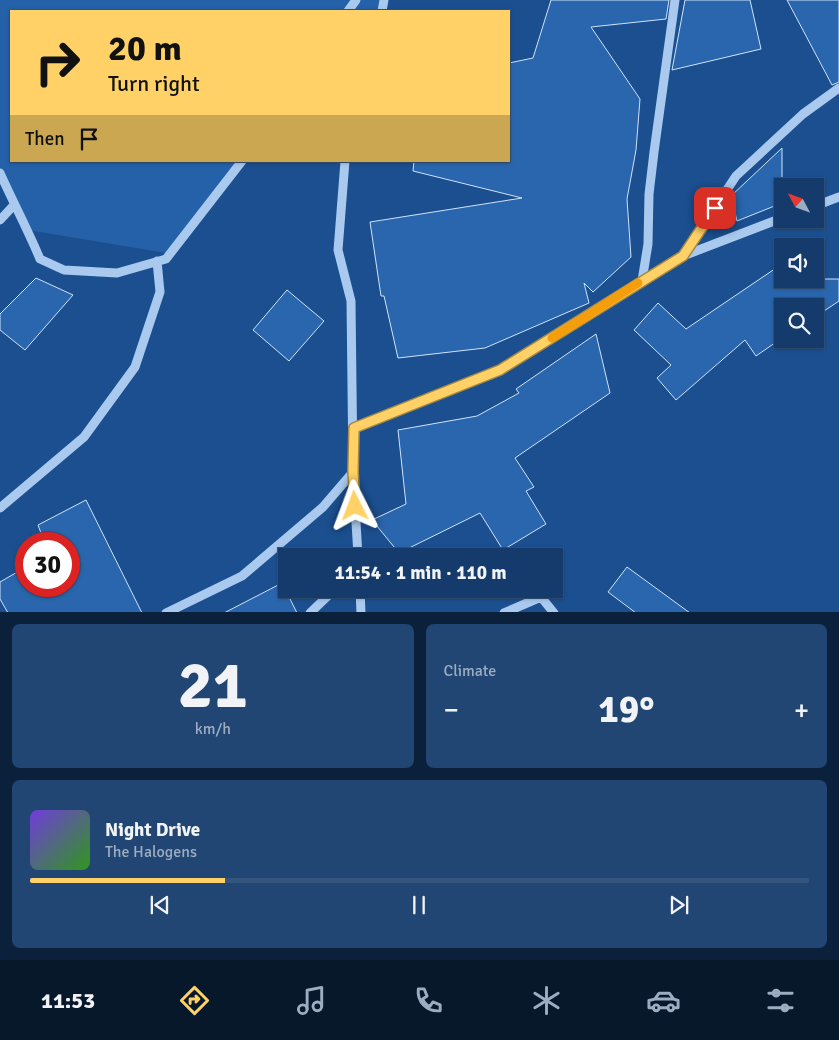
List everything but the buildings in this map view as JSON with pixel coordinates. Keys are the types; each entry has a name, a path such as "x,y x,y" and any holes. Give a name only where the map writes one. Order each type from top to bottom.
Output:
{"street":[{"path":"642,281 648,244 649,194 675,0"},
{"path":"683,256 736,176 803,114 839,88"},
{"path":"0,173 40,259 64,270 117,273 166,258 241,162"},
{"path":"345,162 338,250 351,301 354,428 353,472 358,548"},
{"path":"824,202 839,196"},
{"path":"0,220 14,205"},
{"path":"354,428 500,370 683,256 774,221"},
{"path":"0,508 84,437 135,367 160,292 157,261"},
{"path":"166,612 242,576 323,507 353,472"},
{"path":"504,612 541,596 554,612"},
{"path":"310,612 325,598"},
{"path":"360,598 361,612"}],"shaded area":[{"path":"0,0 380,0 378,10 10,10 10,162 243,162 166,253 28,230 0,169"}],"slow traffic":[{"path":"552,338 638,283"}],"route":[{"path":"355,506 353,472 354,428 500,370 683,256 715,208"}]}
